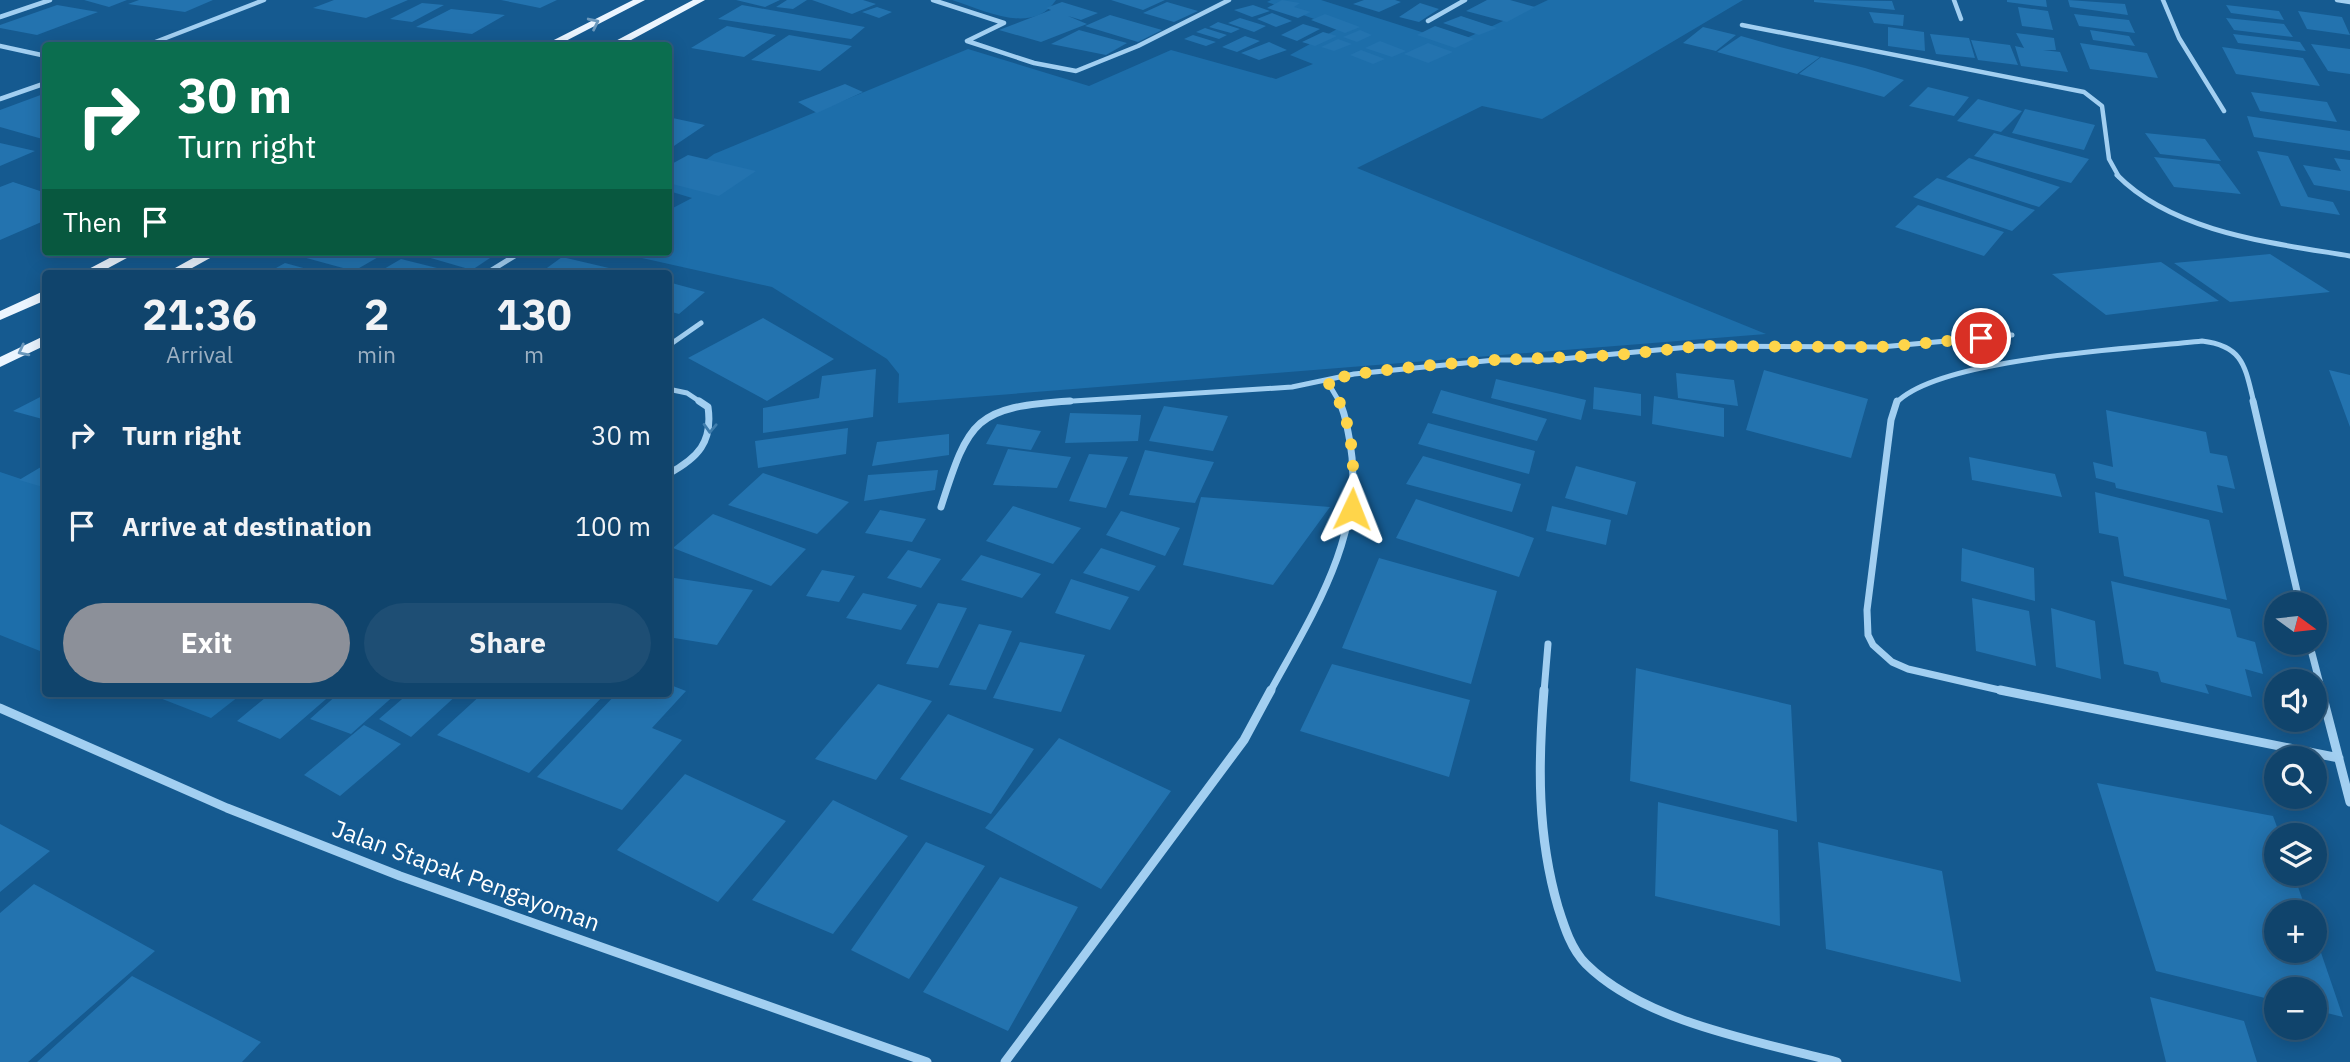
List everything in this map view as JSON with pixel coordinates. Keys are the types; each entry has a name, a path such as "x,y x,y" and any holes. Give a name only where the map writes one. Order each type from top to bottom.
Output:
{"main road":[{"path":"555,42 640,0"},
{"path":"619,42 700,0"},
{"path":"94,270 123,256"},
{"path":"179,270 206,256"},
{"path":"0,316 42,296"},
{"path":"0,363 42,341"}],"street":[{"path":"0,17 50,0"},
{"path":"155,42 264,0"},
{"path":"933,0 1004,23 967,41 1034,62 1076,71 1138,46 1229,0"},
{"path":"1428,21 1465,0"},
{"path":"1954,0 1961,19"},
{"path":"2163,0 2179,38 2224,111"},
{"path":"2337,0 2350,2"},
{"path":"1742,25 2084,92 2102,106 2114,172 2128,190 2156,205 2220,228 2280,245 2350,256"},
{"path":"0,46 42,55"},
{"path":"0,100 42,84"},
{"path":"492,270 515,256"},
{"path":"672,343 701,323"},
{"path":"941,507 970,430 978,419 1001,408 1292,387 1354,374 1495,360 1605,356 1700,346 1881,347 2012,335"},
{"path":"2297,592 2246,370 2242,359 2229,346 2202,341 1955,373 1911,389 1898,401 1890,429 1865,631 1879,654 1891,664 2016,694 2339,758"},
{"path":"1005,1062 1244,740 1319,602 1347,532 1354,467 1344,410 1327,381"},
{"path":"672,390 687,393 708,407 713,428 709,440 697,454 672,471"},
{"path":"1548,644 1540,736 1542,829 1548,878 1567,933 1586,965 1623,991 1671,1013 1837,1062"},
{"path":"2312,655 2350,802"},
{"name":"Jalan Stapak Pengayoman","path":"0,708 206,800 459,899 771,1005 927,1062"}],"shaded area":[{"path":"952,0 1056,0 1046,11 1034,17 1021,18 993,14"},
{"path":"1321,0 1456,43 1548,0 1743,0 1542,119 1482,106 1357,168 1766,334 898,403 899,374 887,359 772,287 633,256 672,256 672,208 692,198 672,192 672,185 714,154 968,49 1089,86 1171,50 1276,79 1313,64 1290,55 1339,28 1267,2"},
{"path":"0,472 42,486 42,652 0,635"},
{"path":"157,697 238,697 211,718"}],"building":[{"path":"84,0 127,0 109,7"},
{"path":"139,0 213,0 185,12 128,4"},
{"path":"334,0 408,0 366,18 313,8"},
{"path":"501,0 557,0 540,8"},
{"path":"736,0 780,0 765,7"},
{"path":"787,0 807,0 793,9 776,7"},
{"path":"812,0 863,0 876,4 852,14"},
{"path":"1111,0 1165,0 1143,10"},
{"path":"1282,0 1300,3 1294,7 1311,12 1298,18 1267,8"},
{"path":"1364,0 1401,2 1379,12 1353,4"},
{"path":"1487,0 1510,0 1535,7 1507,22 1466,11"},
{"path":"2046,0 2047,7 2007,2"},
{"path":"2068,0 2125,4 2128,15 2070,7"},
{"path":"1892,1 1895,10 1814,2"},
{"path":"1062,2 1098,13 1081,20 1068,16 1087,24 1041,42 999,30 1051,10 1046,8"},
{"path":"1167,2 1198,11 1174,22 1143,13"},
{"path":"422,3 444,5 412,22 390,19"},
{"path":"1420,3 1439,9 1419,22 1399,17"},
{"path":"57,5 98,12 37,35 0,28 0,25"},
{"path":"742,5 865,27 851,39 718,19"},
{"path":"1253,5 1270,11 1252,17 1234,10"},
{"path":"2226,5 2279,11 2284,20 2231,13"},
{"path":"877,7 892,12 879,18 862,12"},
{"path":"2018,7 2048,11 2053,30 2022,26"},
{"path":"451,9 505,15 472,34 416,27"},
{"path":"2298,11 2342,17 2350,35 2307,29"},
{"path":"1869,12 1904,15 1903,26 1874,23"},
{"path":"1272,13 1292,21 1276,27 1257,19"},
{"path":"1325,14 1360,27 1345,33 1311,20"},
{"path":"2074,14 2129,20 2135,33 2079,26"},
{"path":"1110,15 1162,30 1138,42 1085,26"},
{"path":"1461,16 1497,28 1479,35 1443,23"},
{"path":"1240,18 1266,26 1254,32 1228,23"},
{"path":"2226,18 2284,24 2293,37 2234,30"},
{"path":"1218,22 1240,29 1231,33 1209,27"},
{"path":"1303,24 1320,29 1297,41 1281,35"},
{"path":"727,26 776,35 744,57 691,48"},
{"path":"1435,26 1474,39 1455,48 1417,35"},
{"path":"1703,27 1736,35 1716,51 1683,43"},
{"path":"1888,27 1924,32 1925,51 1888,46"},
{"path":"1205,28 1227,35 1219,39 1196,32"},
{"path":"1079,30 1127,43 1106,55 1051,44"},
{"path":"1360,30 1372,35 1357,42 1343,37"},
{"path":"2090,30 2129,36 2135,46 2093,40"},
{"path":"1323,32 1337,36 1315,46 1302,42"},
{"path":"2016,33 2054,38 2056,50 2043,50 2060,52 2068,72 2021,66 2015,46 2024,48"},
{"path":"1930,34 1969,38 1975,58 1936,54"},
{"path":"2233,34 2300,42 2306,51 2238,43"},
{"path":"789,35 852,46 820,71 751,60"},
{"path":"1193,35 1216,42 1206,46 1184,39"},
{"path":"1245,36 1260,41 1237,52 1222,47"},
{"path":"1741,36 1820,57 1797,74 1717,52"},
{"path":"1338,39 1352,44 1334,51 1321,47"},
{"path":"1971,40 2010,45 2018,65 1978,60"},
{"path":"1380,41 1406,51 1392,57 1365,48"},
{"path":"1269,42 1287,50 1259,60 1241,53"},
{"path":"1428,43 1453,52 1428,63 1404,54"},
{"path":"2080,43 2147,53 2158,78 2090,69"},
{"path":"2311,44 2350,49 2350,74 2328,71"},
{"path":"2222,47 2303,58 2320,86 2236,74"},
{"path":"1361,50 1385,59 1373,64 1350,55"},
{"path":"1821,57 1904,80 1884,97 1799,74"},
{"path":"845,84 863,92 817,113 798,102"},
{"path":"1928,87 1969,97 1954,116 1909,106"},
{"path":"2251,92 2327,102 2337,122 2260,111"},
{"path":"42,94 42,139 0,127 0,110"},
{"path":"1978,99 2022,111 2001,132 1957,121"},
{"path":"2025,109 2095,125 2084,150 2012,133"},
{"path":"2247,116 2350,131 2350,151 2254,137"},
{"path":"672,118 705,125 672,147"},
{"path":"1994,133 2089,159 2071,183 1974,156"},
{"path":"2145,133 2205,139 2221,161 2160,154"},
{"path":"0,143 35,151 0,166"},
{"path":"2257,151 2288,156 2308,197 2333,202 2340,215 2281,206"},
{"path":"688,155 756,171 719,196 672,184 672,164"},
{"path":"2154,157 2219,164 2241,194 2174,187"},
{"path":"1969,158 2060,187 2039,207 1946,177"},
{"path":"2334,158 2350,160 2350,191 2314,185 2303,165 2341,171"},
{"path":"1937,178 2035,210 2012,231 1913,197"},
{"path":"13,182 42,192 42,222 0,240 0,187"},
{"path":"1918,205 2004,232 1984,256 1895,227"},
{"path":"2270,254 2330,292 2230,302 2174,263"},
{"path":"299,256 380,256 356,270"},
{"path":"424,256 493,256 472,270"},
{"path":"562,257 617,270 544,270"},
{"path":"401,259 445,270 382,270"},
{"path":"2161,262 2219,301 2106,315 2052,274"},
{"path":"285,263 311,270 272,270"},
{"path":"672,283 705,292 679,314 672,312"},
{"path":"763,318 834,359 767,401 688,358"},
{"path":"876,369 873,417 763,433 763,408 819,398 822,376"},
{"path":"1764,370 1868,399 1851,458 1746,430"},
{"path":"2329,370 2350,375 2350,427"},
{"path":"1676,373 1734,380 1738,406 1678,398"},
{"path":"1496,379 1586,400 1581,420 1491,398"},
{"path":"1594,387 1641,394 1641,416 1593,409"},
{"path":"1441,390 1547,419 1537,441 1432,413"},
{"path":"42,396 42,419 13,411"},
{"path":"1654,396 1724,408 1724,437 1652,424"},
{"path":"1164,406 1228,416 1213,451 1149,441"},
{"path":"2106,410 2206,432 2210,453 2227,456 2235,489 2217,485 2223,513 2116,488 2115,483 2096,478 2093,462 2113,467"},
{"path":"1070,413 1141,415 1138,441 1065,443"},
{"path":"1428,423 1535,451 1529,474 1418,444"},
{"path":"997,424 1041,431 1031,450 986,444"},
{"path":"848,428 846,454 758,468 755,441"},
{"path":"949,434 949,455 872,466 877,442"},
{"path":"1008,449 1071,457 1057,488 993,485"},
{"path":"1145,450 1214,462 1195,503 1129,495"},
{"path":"1089,454 1128,457 1106,508 1069,501"},
{"path":"1423,456 1521,484 1512,512 1406,484"},
{"path":"1969,457 2055,474 2062,497 1972,480"},
{"path":"42,466 42,487 19,480"},
{"path":"1576,466 1636,482 1627,515 1565,498"},
{"path":"938,470 935,490 864,501 868,475"},
{"path":"763,473 849,502 817,534 728,505"},
{"path":"2095,492 2209,520 2227,600 2124,576 2118,537 2099,533"},
{"path":"1201,497 1330,507 1273,585 1183,565"},
{"path":"1416,499 1534,538 1519,577 1396,538"},
{"path":"1013,506 1081,528 1053,564 986,541"},
{"path":"1552,506 1611,520 1606,545 1546,531"},
{"path":"880,510 926,519 912,542 865,533"},
{"path":"1121,511 1180,528 1165,556 1106,535"},
{"path":"713,514 806,549 771,586 673,548"},
{"path":"1101,548 1156,566 1139,591 1083,573"},
{"path":"1962,548 2034,568 2035,601 1961,581"},
{"path":"908,550 941,559 921,588 887,578"},
{"path":"981,555 1041,574 1022,598 961,580"},
{"path":"1379,558 1497,591 1471,684 1342,648"},
{"path":"822,570 855,576 839,602 806,596"},
{"path":"672,578 753,590 717,645 672,638"},
{"path":"1071,579 1129,597 1110,630 1055,613"},
{"path":"2111,581 2230,609 2237,637 2255,642 2263,674 2245,669 2252,697 2205,684 2209,694 2161,682 2158,672 2124,664"},
{"path":"863,593 917,605 901,630 846,618"},
{"path":"1972,598 2029,611 2036,666 1976,651"},
{"path":"938,603 967,608 938,668 906,664"},
{"path":"2051,608 2095,621 2101,679 2056,667"},
{"path":"979,624 1012,631 986,690 949,685"},
{"path":"1020,642 1085,655 1061,712 993,698"},
{"path":"1332,664 1470,700 1449,777 1300,731"},
{"path":"1636,668 1791,705 1797,822 1630,781"},
{"path":"878,684 932,701 876,780 815,759"},
{"path":"672,686 686,691 652,728 682,740 622,810 537,777 613,697 672,697"},
{"path":"266,697 328,697 280,739 237,721"},
{"path":"335,697 393,697 351,734 310,719"},
{"path":"404,697 455,697 411,737 379,719"},
{"path":"479,697 602,697 529,773 437,735"},
{"path":"948,714 1034,749 991,814 900,779"},
{"path":"364,725 401,744 340,796 304,775"},
{"path":"1059,738 1171,791 1101,889 985,828"},
{"path":"685,774 786,821 718,902 617,850"},
{"path":"2097,783 2273,816 2276,823 2264,823 2264,886 2298,886 2303,900 2264,900 2264,963 2325,963 2343,1017 2327,1013 2327,977 2264,977 2264,998 2156,971"},
{"path":"833,800 908,836 833,934 752,900"},
{"path":"1658,802 1778,830 1780,926 1655,896"},
{"path":"0,824 50,851 0,892"},
{"path":"926,842 985,866 909,979 851,950"},
{"path":"1818,842 1942,871 1961,982 1826,949"},
{"path":"1000,877 1078,907 1008,1031 923,992"},
{"path":"34,884 155,951 28,1062 0,1062 0,913"},
{"path":"132,976 261,1042 242,1062 37,1062"},
{"path":"2150,997 2244,1021 2257,1062 2166,1062"}],"route":[{"path":"1352,509 1354,467 1344,410 1340,398 1327,381 1354,374 1422,366 1495,360 1550,360 1700,346 1881,347 1981,338"}]}
